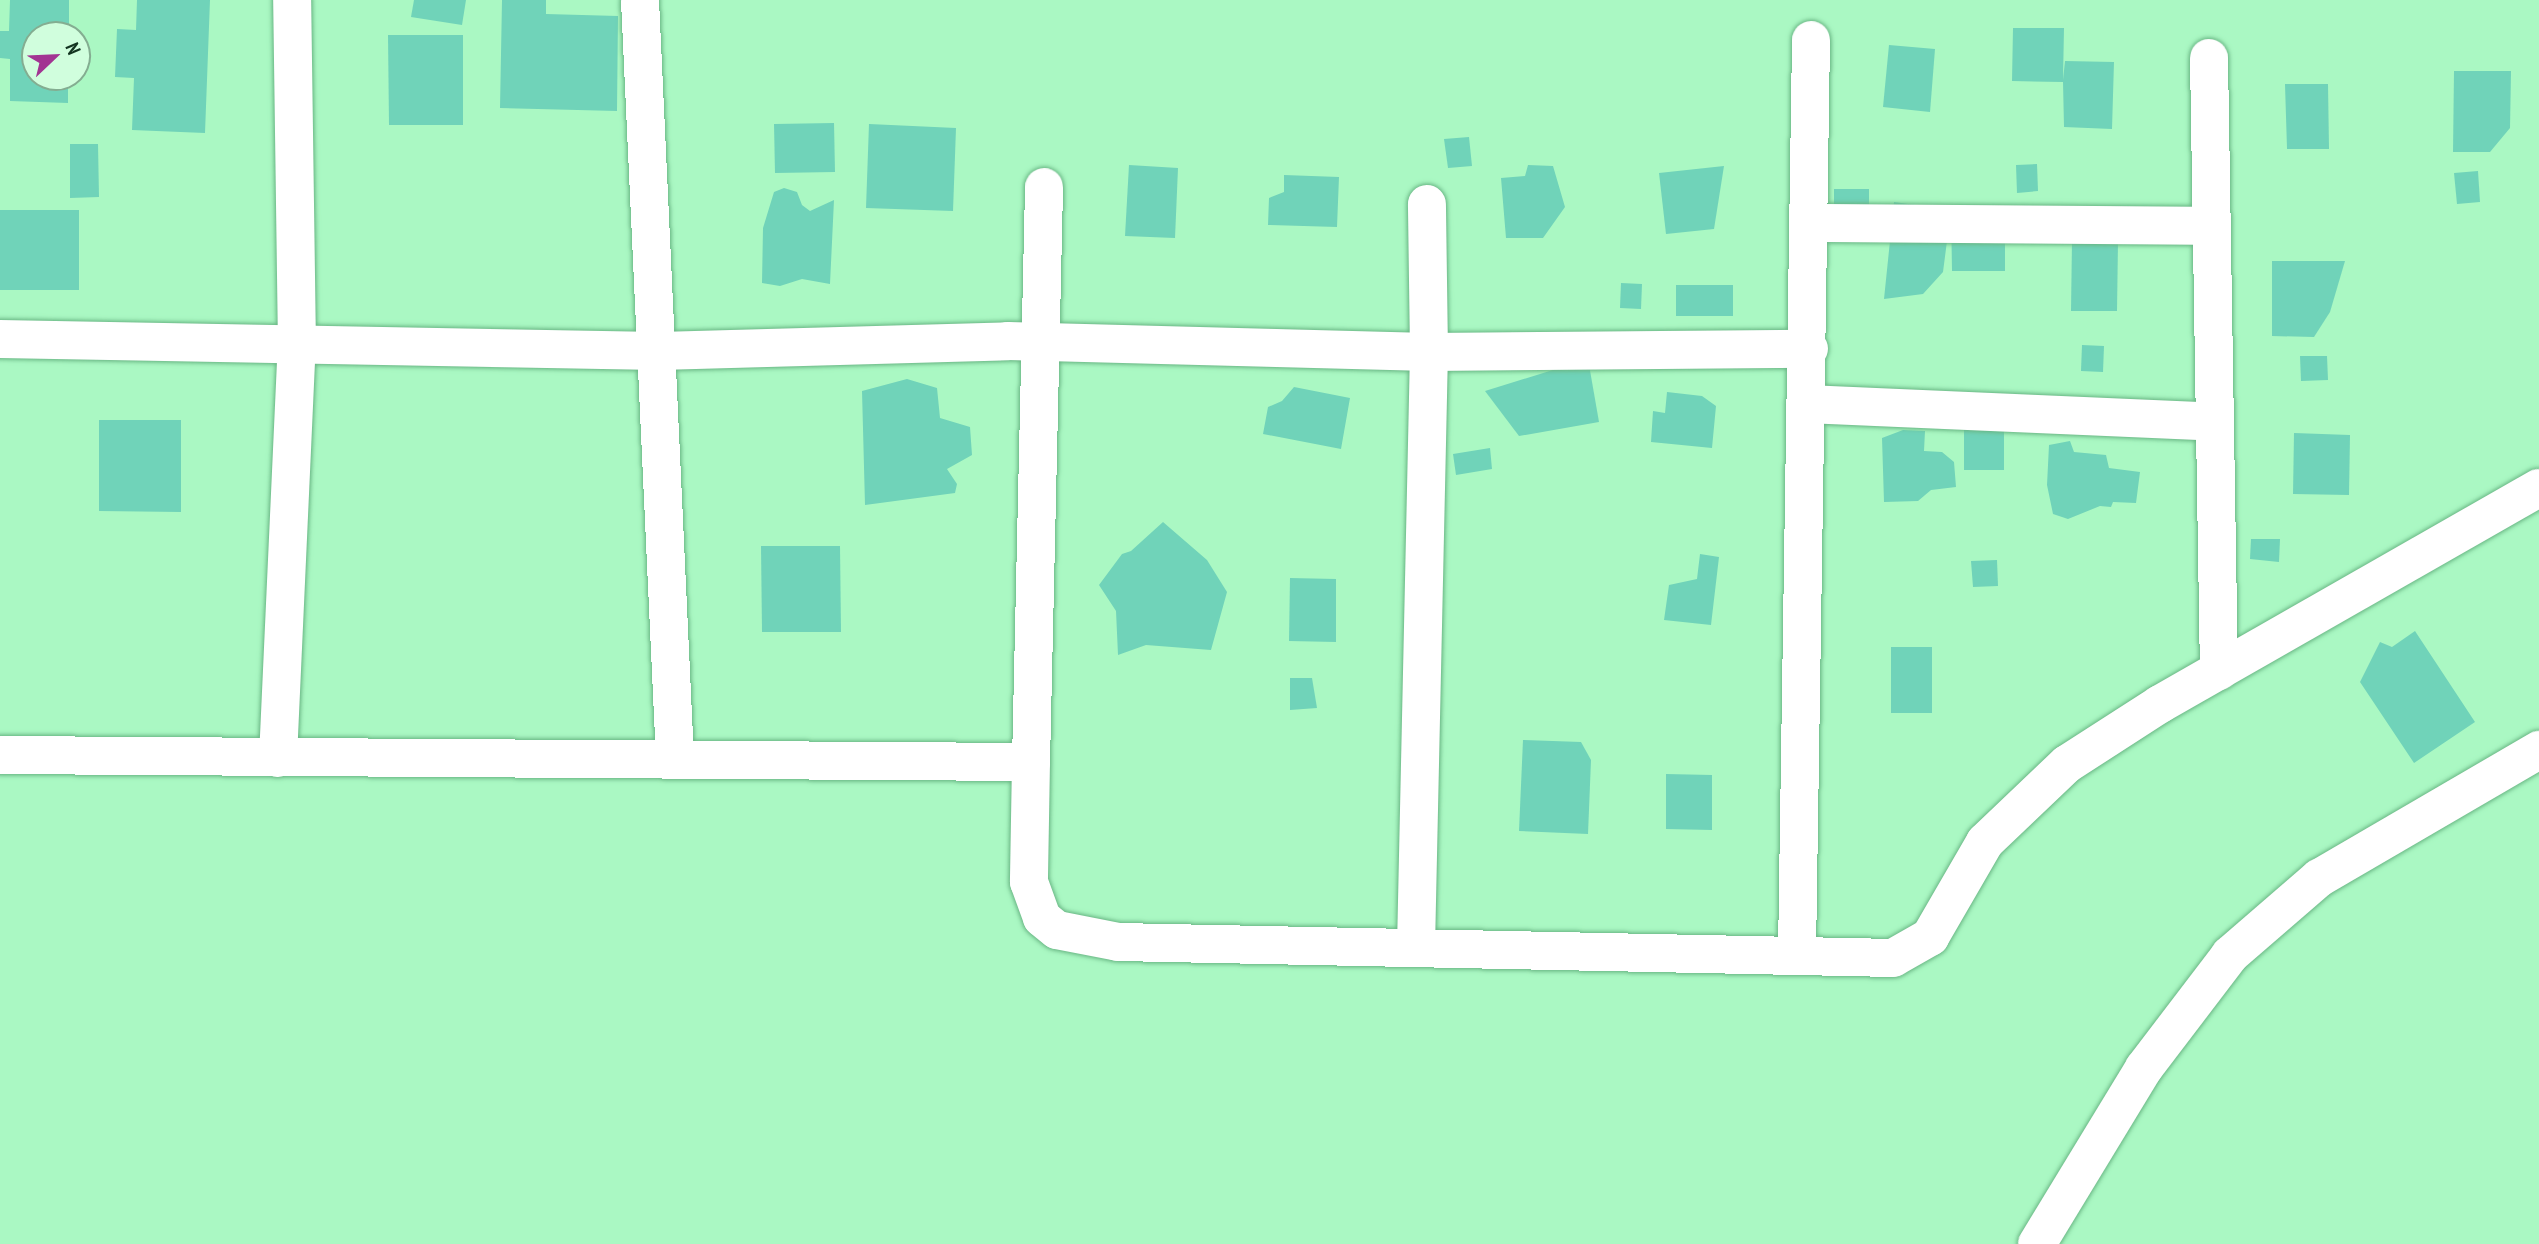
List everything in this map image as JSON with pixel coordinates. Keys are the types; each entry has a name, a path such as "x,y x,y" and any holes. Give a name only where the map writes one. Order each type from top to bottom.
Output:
{"street":[{"path":"640,0 659,351 674,758"},
{"path":"278,758 297,347 292,1"},
{"path":"1797,953 1809,349 1811,40"},
{"path":"2209,58 2219,671"},
{"path":"1044,187 1029,882 1042,918 1057,930 1118,942 1797,953 1892,958 1930,937 1985,842 2067,764 2219,671 2539,488"},
{"path":"1416,947 1429,352 1427,204"},
{"path":"1810,223 2212,226"},
{"path":"0,339 297,347 659,351 1041,342 1429,352 1809,349"},
{"path":"1808,404 2215,422"},
{"path":"2038,1244 2144,1068 2230,955 2319,878 2539,750"},
{"path":"0,755 1031,762"}],"building":[{"path":"10,0 69,0 69,21 21,21 21,91 68,91 68,103 10,101 10,59 0,58 0,31 9,31"},
{"path":"137,0 210,0 205,133 132,130 134,78 115,77 117,29 136,30"},
{"path":"414,0 466,0 462,25 411,17"},
{"path":"502,0 546,0 546,14 618,16 617,111 500,108"},
{"path":"2013,28 2064,28 2063,80 2065,61 2114,62 2112,129 2064,127 2063,82 2012,81"},
{"path":"388,35 463,35 463,125 389,125"},
{"path":"1889,45 1935,49 1930,112 1883,107"},
{"path":"2454,71 2511,71 2510,128 2490,152 2453,152"},
{"path":"2285,84 2328,84 2329,149 2287,149"},
{"path":"834,123 835,172 775,173 774,124"},
{"path":"869,124 956,128 953,211 866,208"},
{"path":"1469,137 1472,166 1448,168 1444,139"},
{"path":"70,144 98,144 99,197 70,198"},
{"path":"2037,164 2038,191 2017,193 2016,165"},
{"path":"1129,165 1178,168 1175,238 1125,236"},
{"path":"1528,165 1553,166 1565,207 1543,238 1506,238 1501,178 1525,176"},
{"path":"1724,166 1714,229 1666,234 1659,173"},
{"path":"2478,171 2480,202 2457,204 2454,173"},
{"path":"1284,175 1339,177 1337,227 1268,225 1269,198 1284,192"},
{"path":"784,188 797,192 802,205 810,211 834,200 830,284 802,279 780,286 762,283 763,228 774,192"},
{"path":"1834,189 1869,189 1869,233 1834,232"},
{"path":"1894,202 1951,210 1943,272 1923,294 1884,299"},
{"path":"0,210 79,210 79,290 0,290"},
{"path":"1951,210 2005,210 2005,271 1952,271"},
{"path":"2072,241 2118,242 2117,311 2071,311"},
{"path":"2272,261 2345,261 2330,312 2314,337 2272,336"},
{"path":"1621,283 1642,284 1641,309 1620,308"},
{"path":"1676,285 1733,285 1733,316 1676,316"},
{"path":"2082,345 2104,346 2103,372 2081,371"},
{"path":"2300,356 2327,356 2328,380 2301,381"},
{"path":"1588,359 1599,422 1519,436 1485,391"},
{"path":"907,379 937,388 940,418 970,427 972,455 947,469 957,484 955,493 865,505 862,391"},
{"path":"1294,387 1350,398 1341,449 1263,434 1268,407 1282,401"},
{"path":"1667,392 1702,396 1716,406 1712,448 1651,442 1653,411 1665,413"},
{"path":"99,420 181,420 181,512 99,511"},
{"path":"1964,424 2004,425 2004,470 1964,470"},
{"path":"1903,430 1925,431 1924,451 1942,452 1954,462 1956,487 1931,490 1918,501 1884,502 1882,438"},
{"path":"2294,433 2350,435 2349,495 2293,494"},
{"path":"2070,441 2074,452 2106,455 2109,468 2140,472 2136,503 2113,502 2111,507 2100,506 2068,519 2053,514 2047,485 2049,445"},
{"path":"1490,448 1492,469 1456,475 1453,454"},
{"path":"1163,522 1207,560 1227,592 1211,650 1146,645 1118,655 1116,611 1099,585 1122,554 1131,551"},
{"path":"2251,539 2280,539 2279,562 2250,559"},
{"path":"761,546 840,546 841,632 762,632"},
{"path":"1700,554 1719,557 1711,625 1664,620 1669,585 1697,579"},
{"path":"1997,560 1998,586 1973,587 1971,561"},
{"path":"1290,578 1336,579 1336,642 1289,641"},
{"path":"2415,631 2475,722 2414,763 2360,682 2380,642 2392,647"},
{"path":"1891,647 1932,647 1932,713 1891,713"},
{"path":"1290,678 1312,678 1317,708 1290,710"},
{"path":"1523,740 1581,742 1591,760 1588,834 1519,831"},
{"path":"1666,774 1712,775 1712,830 1666,829"}]}
